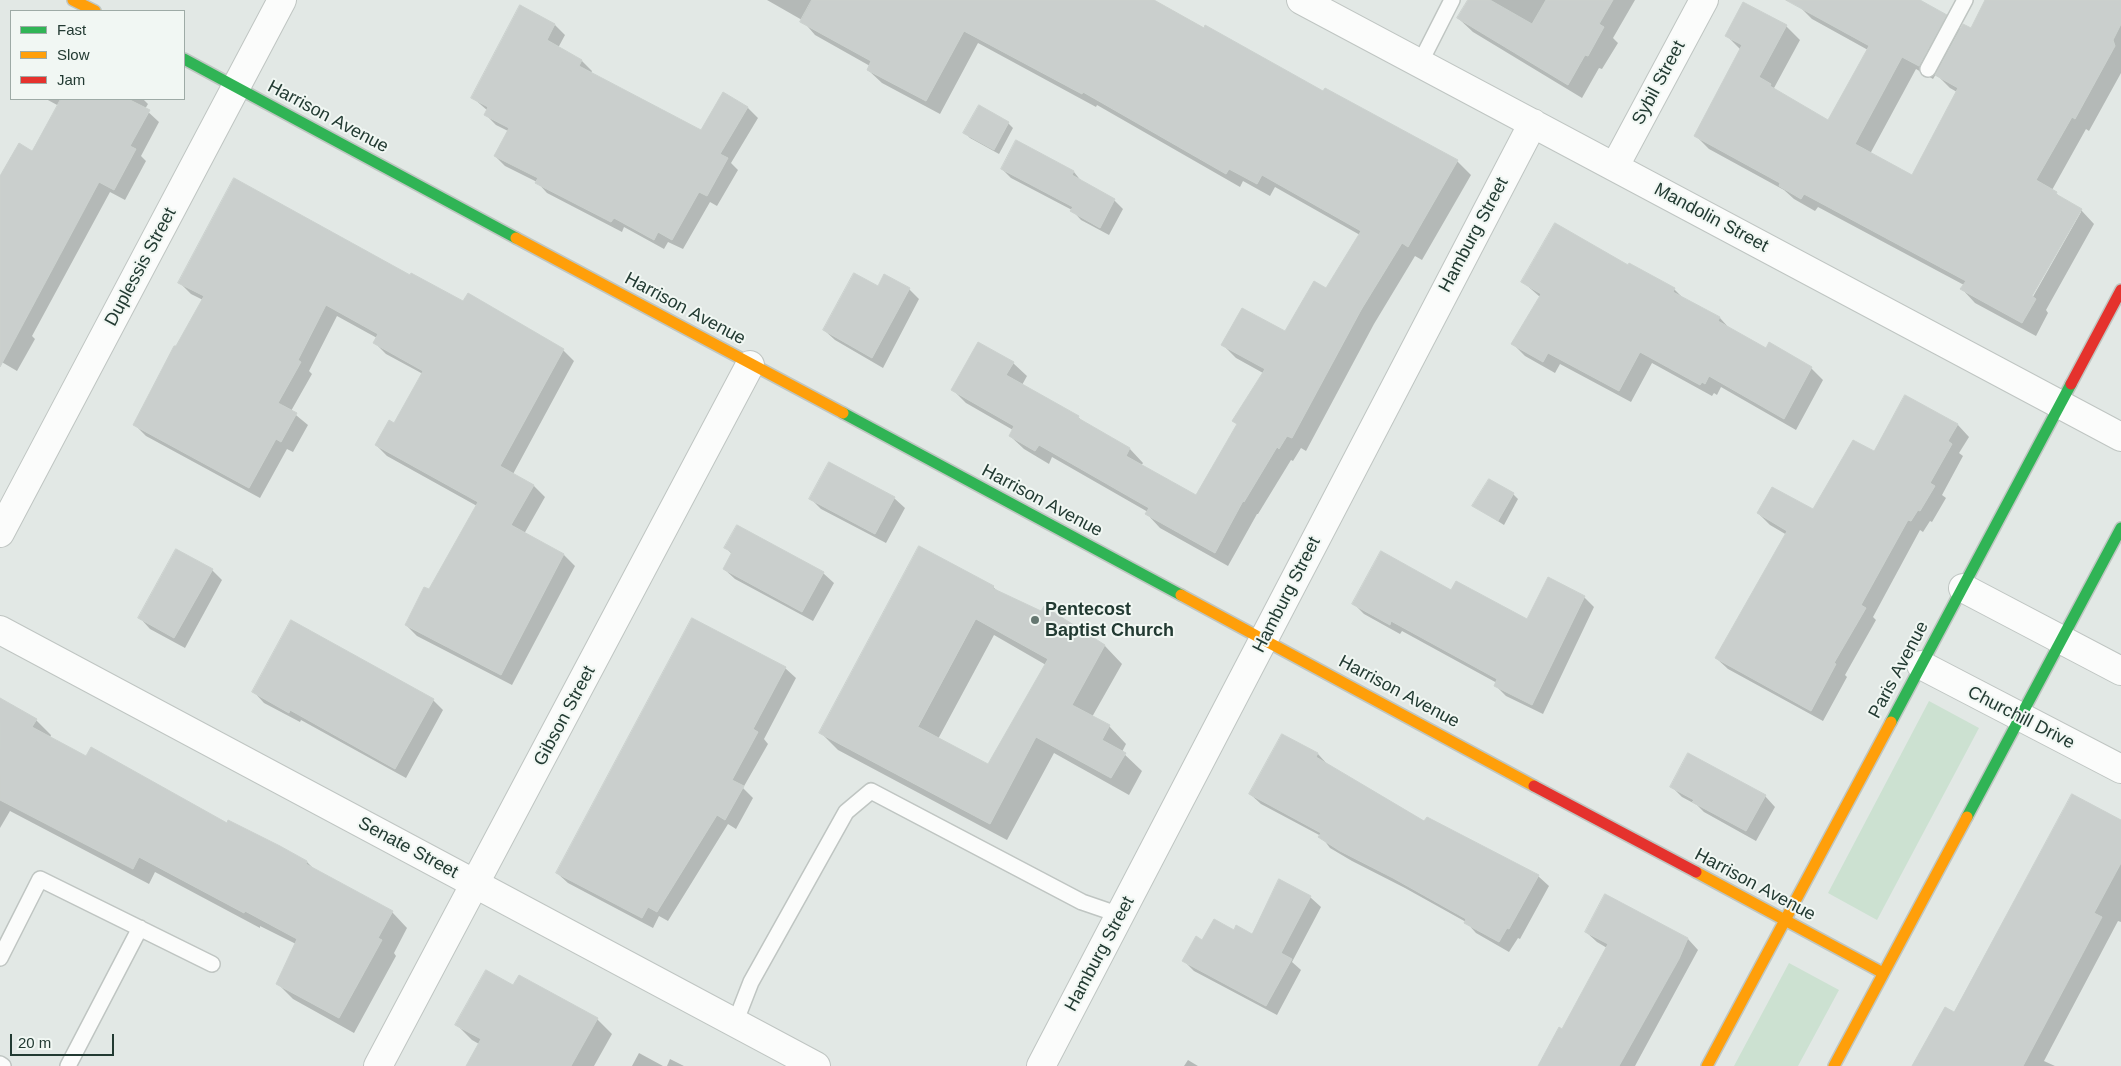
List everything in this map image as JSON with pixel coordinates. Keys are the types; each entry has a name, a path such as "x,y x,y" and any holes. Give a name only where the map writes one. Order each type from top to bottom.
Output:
{"street":[{"path":"74,0 93,10"},
{"name":"Duplessis Street","path":"0,533 282,0"},
{"name":"Mandolin Street","path":"1301,0 2121,437"},
{"name":"Sybil Street","path":"1615,166 1704,0"},
{"name":"Harrison Avenue","path":"185,60 1883,973"},
{"name":"Hamburg Street","path":"1041,1066 1532,123"},
{"name":"Paris Avenue","path":"1707,1066 2121,290"},
{"name":"Gibson Street","path":"378,1066 750,365"},
{"path":"1834,1066 2121,528"},
{"path":"1963,588 2121,671"},
{"name":"Senate Street","path":"0,630 816,1066"},
{"name":"Churchill Drive","path":"1921,665 2121,769"}],"lane":[{"path":"1420,63 1452,0"},
{"path":"1928,69 1965,0"},
{"path":"735,1022 751,982 846,812 871,791 1082,902 1120,915"},
{"path":"0,958 40,879 212,964"},
{"path":"68,1066 140,928"}],"green space":[{"path":"1929,701 1979,728 1877,920 1828,893"},
{"path":"1789,963 1839,990 1798,1066 1734,1066"}],"building":[{"path":"812,0 1154,0 1204,28 1205,25 1323,91 1325,88 1458,160 1408,247 1402,243 1361,310 1292,438 1287,436 1279,449 1277,447 1243,501 1215,553 1145,514 1149,508 1039,445 1035,451 1009,436 1014,426 951,390 978,342 1014,362 1006,375 1079,416 1078,418 1130,448 1126,456 1196,495 1237,424 1232,421 1265,369 1221,345 1242,308 1285,331 1314,281 1326,288 1361,231 1262,175 1257,184 1229,169 1226,174 1083,92 1082,94 964,31 926,101 867,70 871,61 800,22"},
{"path":"1468,0 1490,0 1532,24 1546,0 1613,0 1599,24 1604,27 1588,56 1585,55 1568,85 1457,18"},
{"path":"1786,0 1920,0 1947,15 1919,66 1902,57 1855,144 1912,175 1958,88 1935,75 1963,24 1971,28 1985,0 2121,0 2121,24 2113,40 2115,46 2075,119 2072,117 2036,180 2082,209 2032,296 2036,299 2022,323 1960,289 1966,281 1804,194 1801,199 1779,186 1780,183 1694,136 1742,45 1725,36 1743,2 1787,25 1759,77 1771,84 1770,86 1828,120 1869,46"},
{"path":"520,5 555,24 547,40 582,60 579,66 701,130 723,92 748,107 720,154 728,158 707,196 699,192 672,240 658,232 654,240 614,218 611,222 535,183 538,178 494,156 509,128 484,115 488,107 471,98"},
{"path":"60,100 130,100 150,110 130,146 136,149 114,190 99,182 0,367 0,176 19,143 32,151"},
{"path":"979,105 1009,122 994,150 963,133"},
{"path":"1016,140 1074,171 1072,175 1115,199 1100,228 1070,211 1073,207 1001,169"},
{"path":"234,178 410,275 411,273 463,301 468,293 564,349 500,466 534,485 511,525 564,554 501,675 405,625 424,587 429,589 478,502 375,445 389,420 394,423 423,371 373,343 378,334 326,305 298,360 301,362 278,403 297,413 281,442 276,439 249,488 133,425 174,346 176,346 204,296 178,283"},
{"path":"1555,223 1628,265 1629,263 1675,288 1673,292 1720,317 1718,321 1766,348 1769,342 1812,367 1784,419 1709,376 1705,384 1702,382 1700,385 1640,352 1619,391 1548,353 1543,362 1511,344 1541,294 1521,282"},
{"path":"854,273 878,286 884,274 910,288 872,358 823,330"},
{"path":"1905,395 1958,424 1948,441 1952,444 1930,483 1935,486 1920,511 1918,510 1911,521 1908,520 1861,605 1866,608 1834,663 1836,664 1811,711 1715,658 1787,531 1757,513 1772,487 1813,509 1853,440 1874,451"},
{"path":"829,462 895,497 875,534 809,499"},
{"path":"1489,479 1514,493 1498,521 1472,506"},
{"path":"737,525 824,572 802,612 723,569 732,552 724,548"},
{"path":"919,546 994,586 992,588 1041,611 1044,606 1105,645 1072,705 1110,725 1102,740 1126,753 1111,778 1036,737 990,824 819,733","holes":["976,619 1048,659 988,764 918,727"]},
{"path":"176,549 213,569 174,638 138,618"},
{"path":"1381,551 1451,590 1456,581 1527,619 1548,577 1585,596 1532,705 1494,686 1497,679 1391,621 1390,625 1352,604"},
{"path":"692,618 786,667 753,729 758,732 732,780 744,786 725,820 717,815 657,912 648,907 642,918 556,873"},
{"path":"291,620 434,699 395,769 290,710 289,713 252,692"},
{"path":"0,698 37,719 32,727 86,756 91,747 227,823 228,820 280,846 307,861 306,864 393,911 378,938 382,940 339,1018 276,984 297,939 139,857 133,869 0,800"},
{"path":"1282,734 1318,753 1316,757 1424,821 1427,817 1539,875 1509,929 1507,928 1499,942 1464,923 1466,919 1340,851 1318,837 1321,833 1249,794"},
{"path":"1688,753 1766,795 1746,831 1692,802 1694,800 1670,787"},
{"path":"2072,794 2121,820 2121,863 2094,913 2102,917 2023,1066 1912,1066 1945,1007 1954,1012"},
{"path":"1279,879 1311,896 1281,953 1292,959 1266,1006 1182,961 1196,936 1202,940 1214,919 1234,930 1236,925 1252,934"},
{"path":"1605,894 1688,938 1679,959 1619,1066 1538,1066 1559,1027 1562,1029 1608,944 1585,932"},
{"path":"486,970 513,985 519,975 598,1018 571,1066 466,1066 481,1039 455,1025"}],"traffic: fast":[{"path":"185,60 516,238"},
{"path":"1891,722 2071,384"},
{"path":"843,413 1181,595"},
{"path":"1967,817 2121,528"}],"traffic: slow":[{"path":"73,0 93,10"},
{"path":"516,238 843,413"},
{"path":"1181,595 1534,786"},
{"path":"1707,1066 1891,722"},
{"path":"1834,1066 1967,817"},
{"path":"1696,872 1883,973"}],"traffic: jam":[{"path":"2071,384 2121,290"},
{"path":"1534,786 1696,872"}],"place":[{"name":"Pentecost Baptist Church","path":"1035,620"}]}
